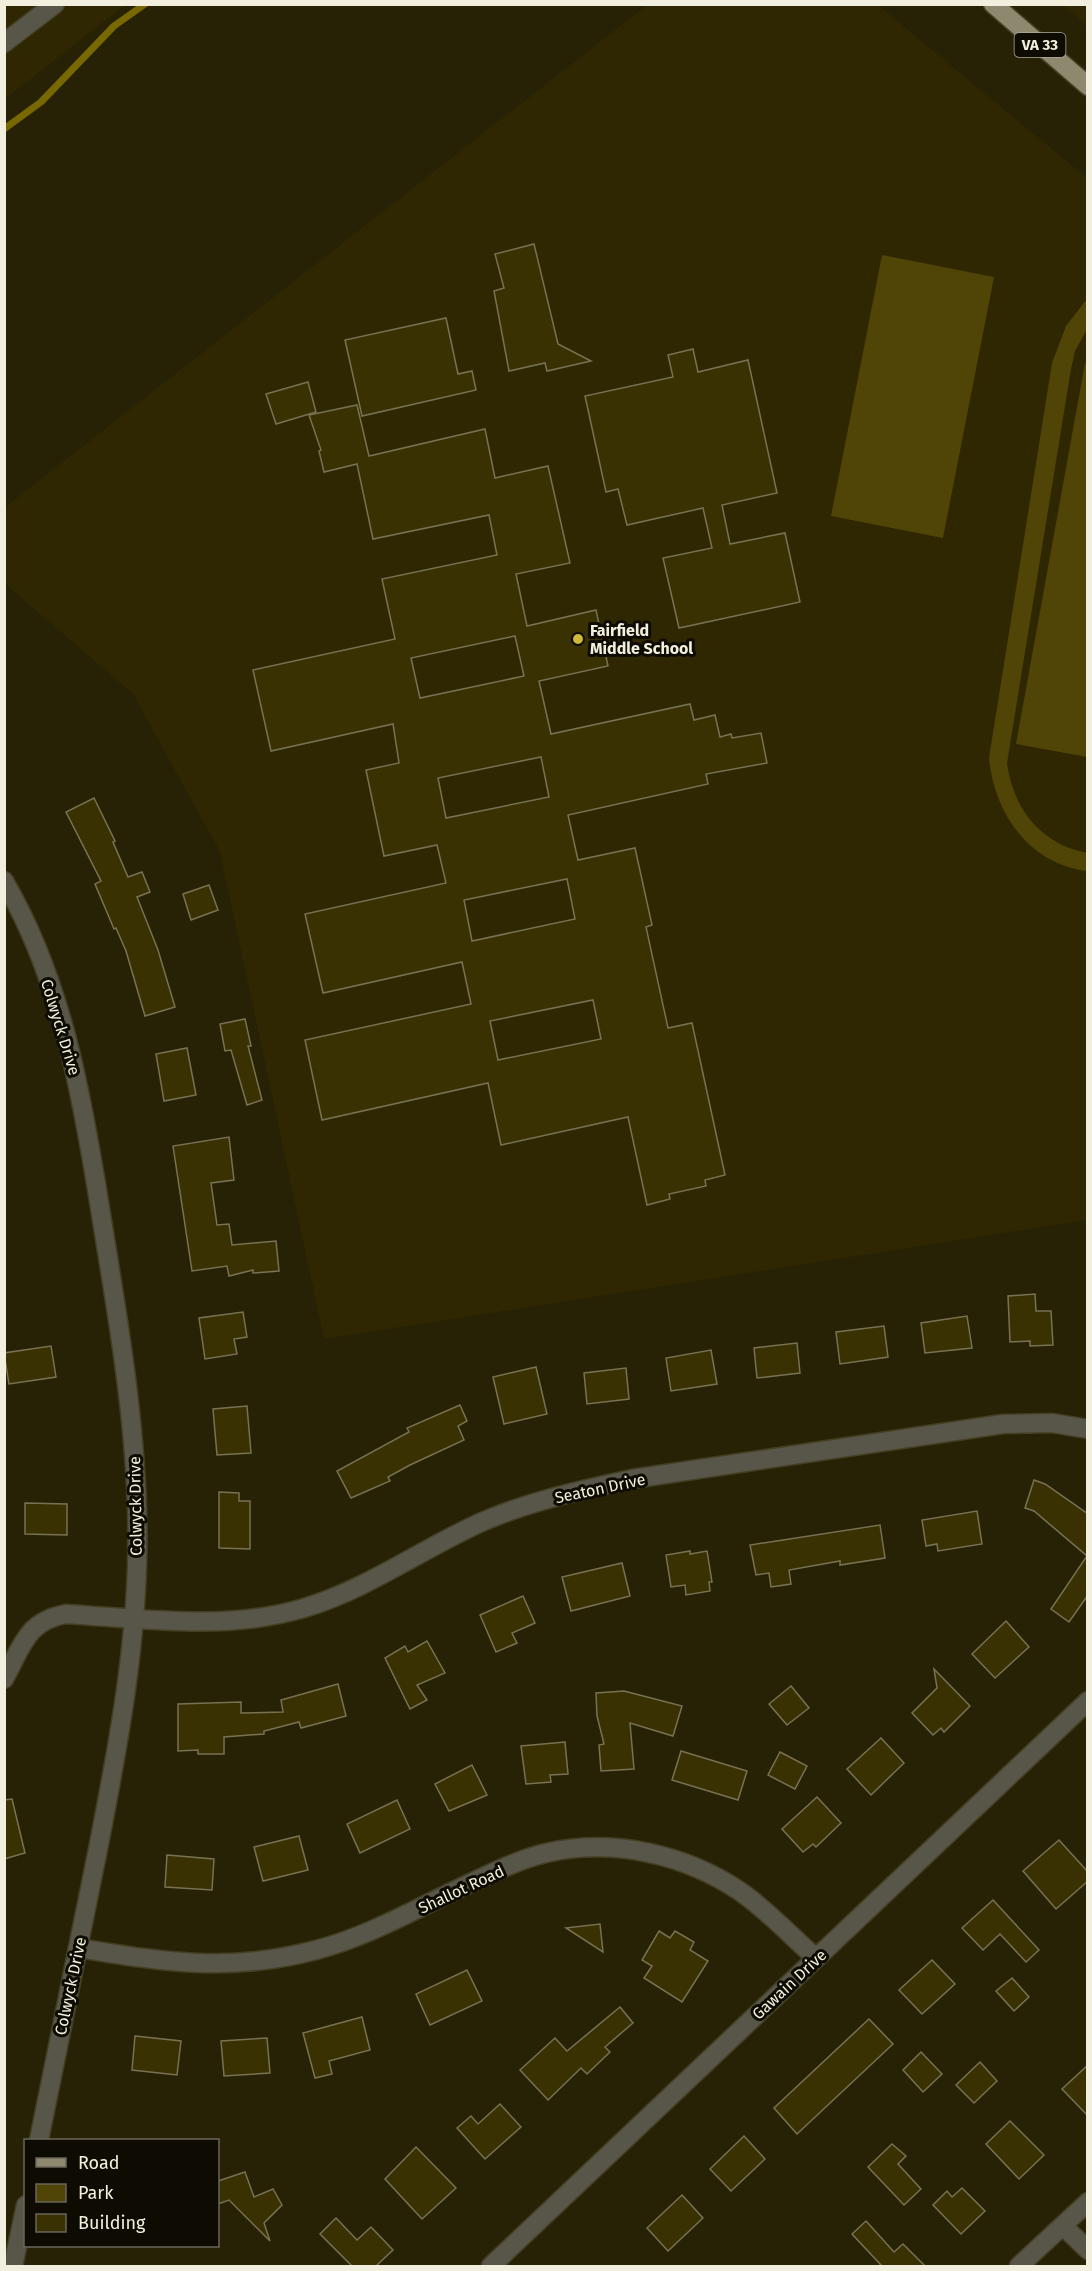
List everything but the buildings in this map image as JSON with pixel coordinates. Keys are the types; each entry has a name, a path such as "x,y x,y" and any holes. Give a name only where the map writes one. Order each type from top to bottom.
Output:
{"main road":[{"name":"VA 33","path":"993,4 1088,86"}],"street":[{"path":"4,43 55,4"},
{"name":"Colwyck Drive","path":"4,880 19,905 55,1001 84,1108 131,1414 137,1510 130,1665 118,1746 39,2139"},
{"name":"Seaton Drive","path":"4,1679 34,1625 53,1616 66,1614 216,1622 260,1618 305,1608 346,1593 483,1522 563,1494 632,1479 1003,1424 1052,1423 1088,1429"},
{"name":"Gawain Drive","path":"491,2266 1088,1701"},
{"name":"Shallot Road","path":"78,1948 172,1963 207,1965 267,1961 318,1950 372,1930 528,1859 591,1847 651,1853 695,1867 721,1879 744,1894 816,1958"},
{"path":"1019,2266 1088,2202"},
{"path":"13,2266 24,2214"},
{"path":"1063,2226 1088,2250"}],"shaded area":[{"path":"5,5 125,5 5,99"},
{"name":"Fairfield Middle School","path":"647,5 878,5 1087,178 1087,1220 324,1339 220,852 133,694 5,584 5,507"},
{"path":"1063,5 1087,5 1087,26"}],"green space":[{"path":"882,255 994,277 943,538 831,516"},
{"path":"1087,299 1087,329 1075,351 1071,369 1007,763 1016,795 1032,822 1056,842 1087,853 1087,871 1066,866 1048,858 1032,847 1018,832 998,798 989,758 1052,363 1066,326"},
{"path":"1085,363 1088,364 1087,757 1016,744"}],"waterway":[{"path":"4,129 41,102 114,26 145,4"}],"place":[{"name":"Fairfield Middle School","path":"578,639"}]}
